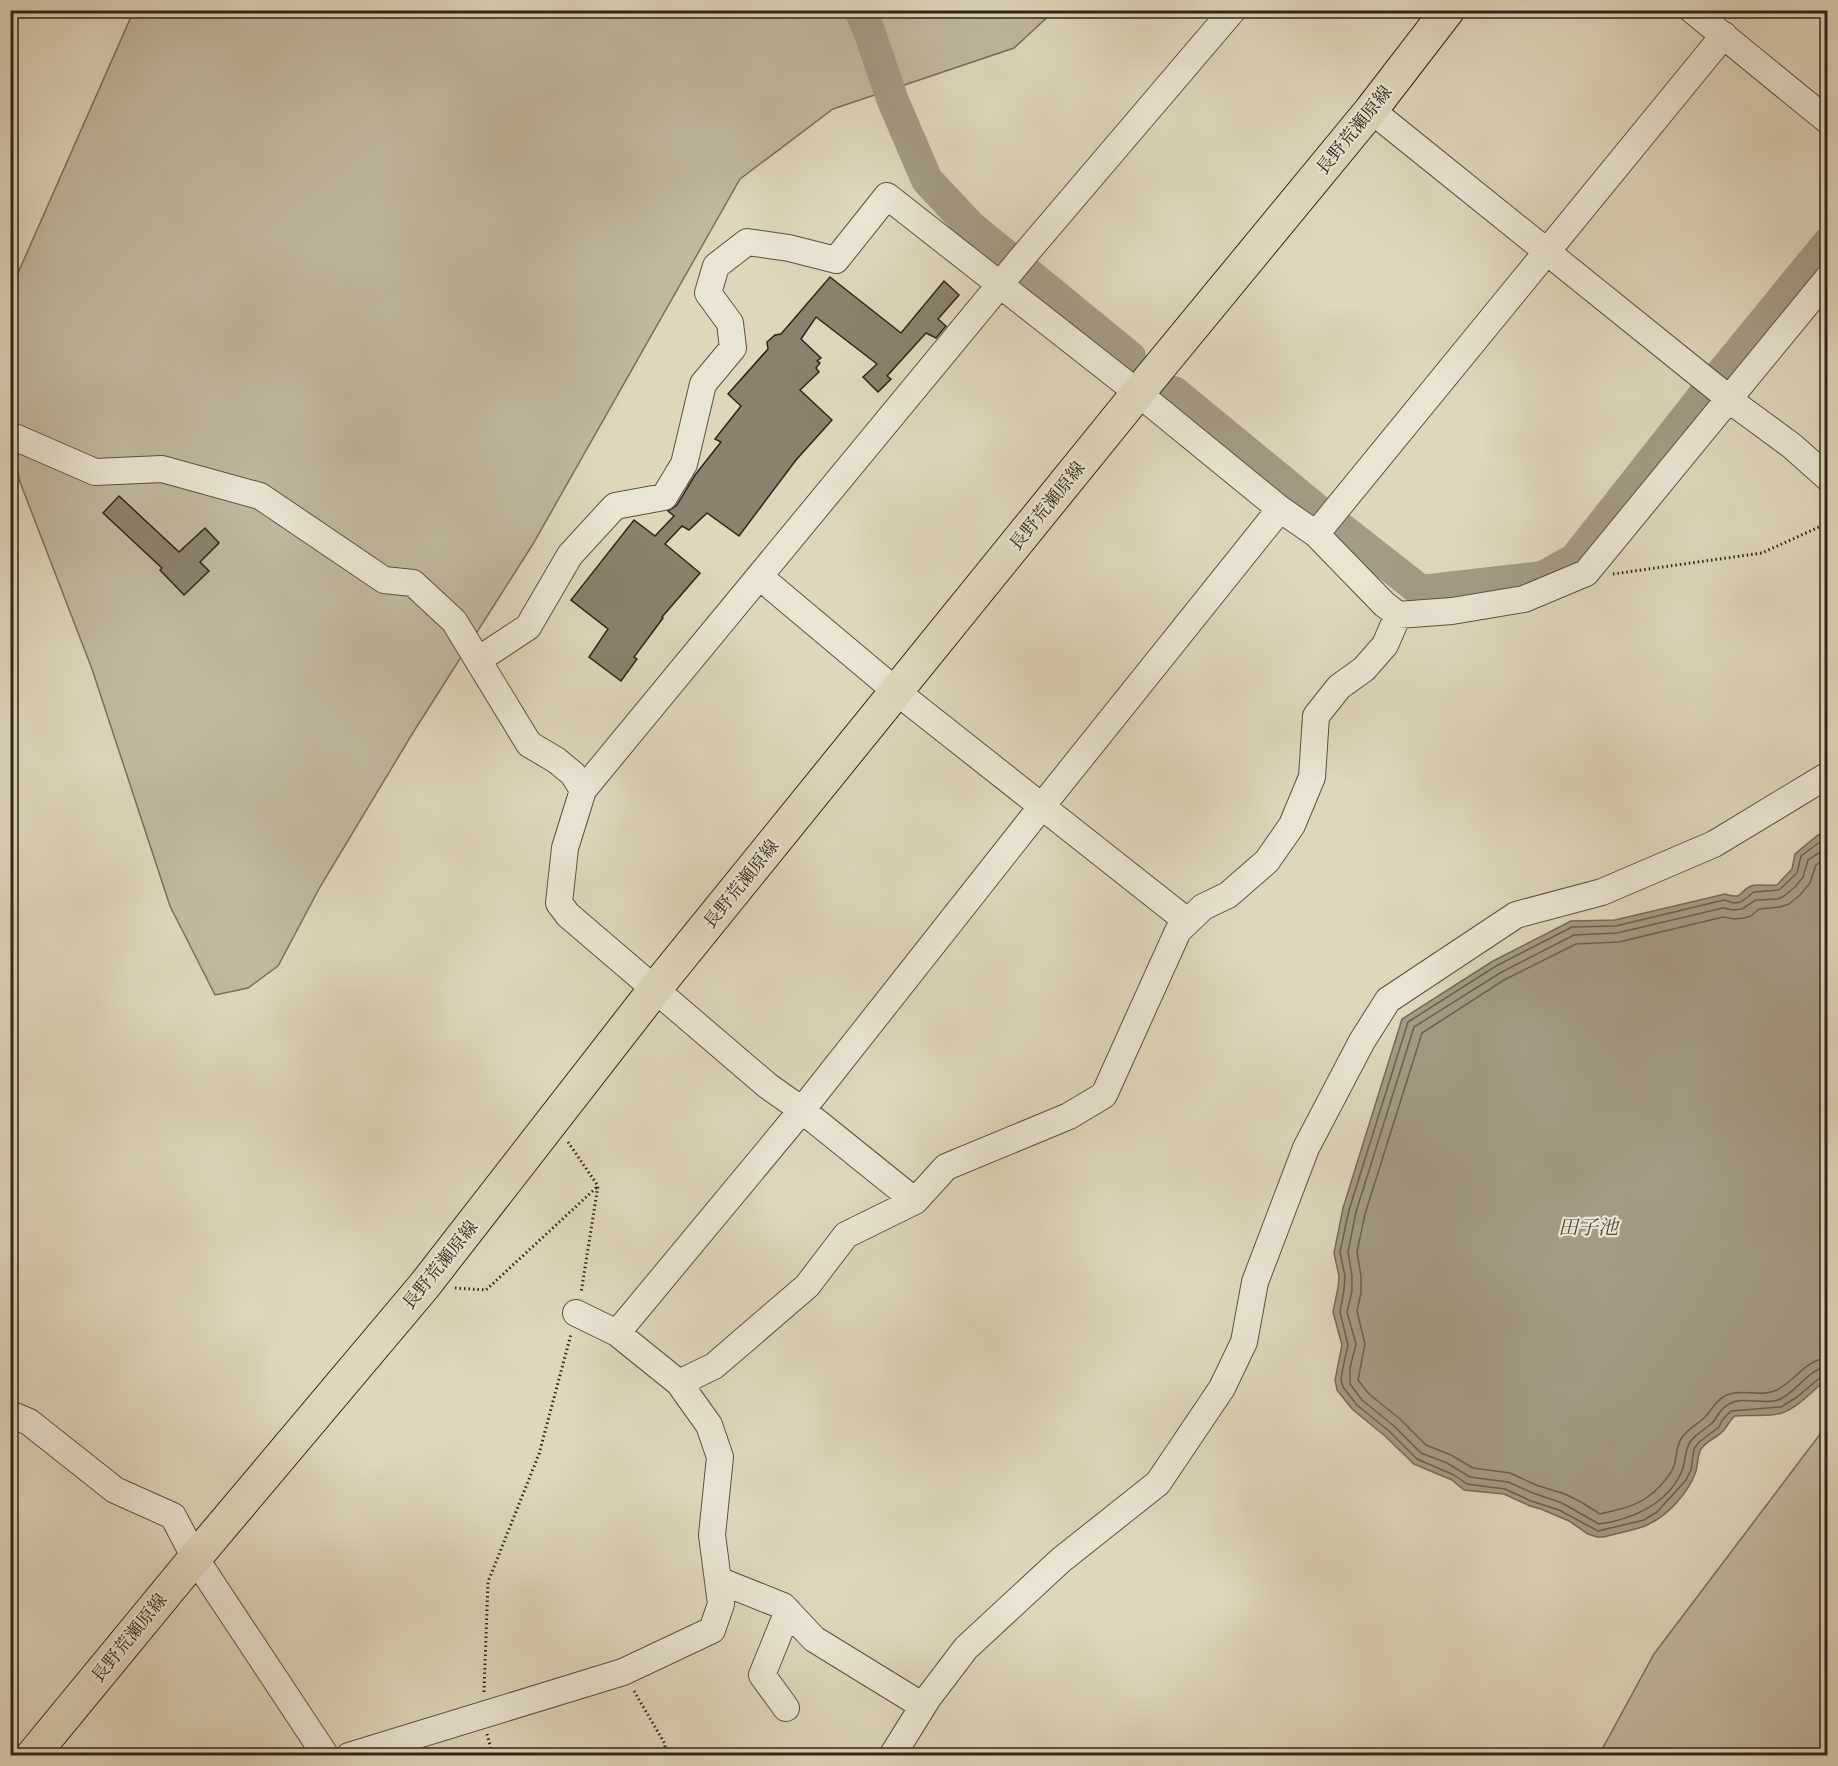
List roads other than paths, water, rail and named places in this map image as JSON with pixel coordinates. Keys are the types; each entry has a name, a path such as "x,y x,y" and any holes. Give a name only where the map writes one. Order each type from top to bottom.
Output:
{"main road":[{"name":"長野荒瀬原線","path":"32,1755 424,1286 655,989 1138,393 1371,110 1448,10"}],"street":[{"path":"915,1201 802,1110 768,1086 568,915 559,903 565,848 583,790 1026,253 1233,10"},
{"path":"1692,10 1827,121"},
{"path":"1325,523 1724,35"},
{"path":"1371,110 1717,389 1792,446 1827,478"},
{"path":"478,660 528,627 570,555 615,506 664,497 684,464 703,384 733,348 730,323 708,293 716,266 747,242 789,248 836,260 887,196 1004,280 1280,509 1325,523 1384,604 1398,615 1452,611 1524,599 1586,573 1717,389 1827,278"},
{"path":"10,435 95,472 162,469 260,496 384,580 413,583 454,621 529,744 556,760 573,774 583,790"},
{"path":"617,1333 802,1110 1280,509"},
{"path":"760,577 897,692 1186,921"},
{"path":"679,1383 714,1366 807,1286 846,1235 915,1201 946,1167 1069,1116 1104,1095 1178,931 1203,906 1228,895 1267,861 1292,825 1312,777 1316,716 1339,687 1364,669 1385,645 1398,615"},
{"path":"892,1755 923,1706 966,1648 1061,1560 1158,1483 1222,1388 1244,1342 1254,1282 1306,1148 1362,1041 1388,1000 1516,915 1602,892 1714,844 1827,775"},
{"path":"349,1755 622,1672 712,1630 721,1604 712,1535 720,1457 709,1425 679,1383 617,1333 576,1313"},
{"path":"10,1414 29,1422 115,1490 173,1516 195,1558 326,1755"},
{"path":"718,1580 783,1606 814,1638 923,1706"},
{"path":"786,1708 762,1675 788,1611"}],"water":[{"name":"田子池","path":"1827,833 1827,1379 1800,1403 1782,1413 1735,1416 1721,1433 1702,1448 1692,1482 1670,1509 1644,1526 1604,1537 1588,1534 1569,1521 1504,1494 1464,1490 1452,1480 1414,1464 1352,1409 1337,1390 1335,1380 1342,1345 1333,1312 1339,1276 1334,1253 1343,1208 1402,1019 1493,961 1571,921 1615,920 1725,894 1738,896 1751,886 1777,885 1792,869 1795,854 1818,835"}],"waterway":[{"path":"860,10 893,101 927,180 970,226 1130,357"},
{"path":"1174,392 1315,508 1421,591 1543,577 1575,559 1828,243"}]}
